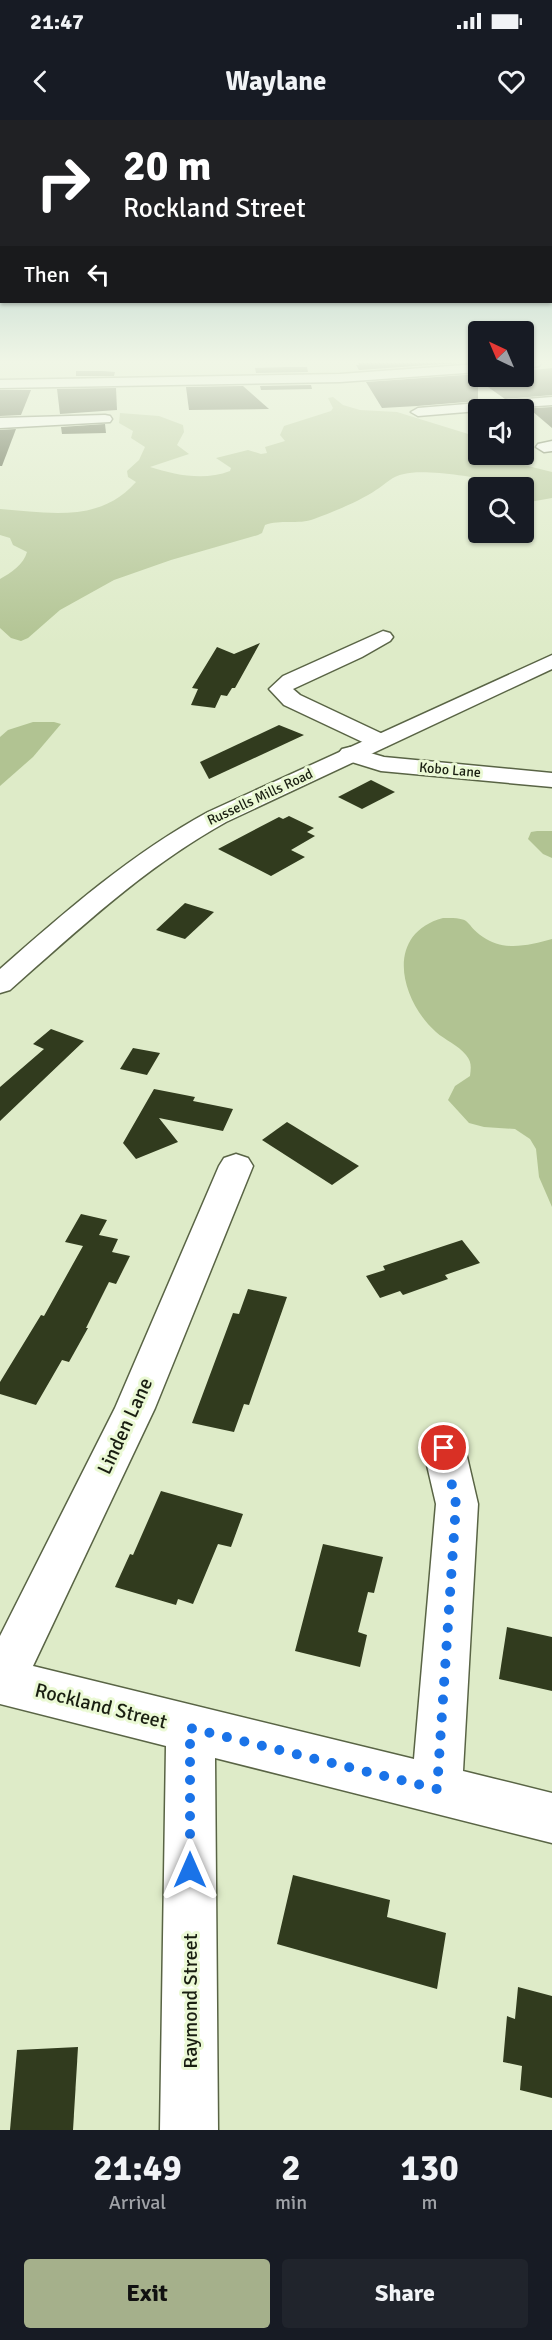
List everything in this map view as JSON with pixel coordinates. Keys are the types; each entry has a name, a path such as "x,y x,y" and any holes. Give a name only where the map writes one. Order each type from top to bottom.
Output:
{"street":[{"path":"379,741 292,700 280,689 291,681 355,653 383,637"},
{"name":"Russells Mills Road","path":"0,984 133,870 168,843 217,817 552,661"},
{"name":"Kobo Lane","path":"350,754 381,764 552,780"},
{"name":"Linden Lane","path":"1,1681 135,1408 236,1166"},
{"path":"437,1789 456,1504 444,1448"},
{"name":"Rockland Street","path":"1,1681 552,1818"},
{"name":"Raymond Street","path":"189,2130 190,1728"}],"green space":[{"path":"140,457 181,457 150,467 179,474 210,476 230,471 231,468 216,458 468,457 468,465 524,465 552,472 552,498 534,501 534,477 471,477 422,472 404,474 338,510 314,519 265,525 262,533 258,535 171,560 114,580 60,610 28,638 21,641 11,638 0,628 0,579 20,564 27,552 13,545 10,538 0,535 0,509 56,513 90,510 107,504 122,495 136,482 128,477 127,471"},
{"path":"33,722 61,724 33,757 0,786 0,737 8,730"},
{"path":"552,831 552,858 543,854 528,839 531,832"},
{"path":"443,918 464,920 491,942 508,946 526,945 552,939 552,1207 539,1177 536,1149 530,1139 515,1129 484,1127 469,1123 448,1100 455,1086 470,1076 470,1063 463,1051 436,1032 424,1019 407,986 404,969 405,953 412,938 424,926"}],"building":[{"path":"0,457 5,457 2,466 0,466"},
{"path":"260,643 235,688 232,688 227,696 221,695 215,708 191,705 198,689 192,688 217,647 234,654"},
{"path":"279,725 304,735 209,779 200,762"},
{"path":"371,780 395,792 362,809 338,797"},
{"path":"289,816 314,828 307,832 315,836 291,850 305,857 271,876 218,849 279,817 283,819"},
{"path":"185,903 214,912 185,939 156,930"},
{"path":"51,1029 84,1041 0,1121 0,1087 44,1049 33,1044"},
{"path":"133,1048 160,1053 147,1075 120,1069"},
{"path":"154,1089 195,1097 193,1101 233,1109 223,1131 159,1118 178,1142 136,1159 123,1143"},
{"path":"287,1122 359,1166 332,1185 262,1140"},
{"path":"81,1214 107,1220 99,1235 118,1239 112,1252 130,1256 116,1284 109,1282 69,1362 62,1360 36,1405 0,1394 0,1382 41,1315 44,1316 83,1246 65,1242"},
{"path":"462,1240 480,1263 445,1275 448,1279 403,1295 400,1291 380,1298 366,1276 385,1270 383,1266"},
{"path":"248,1289 287,1297 249,1405 244,1404 234,1432 192,1423 233,1313 239,1314"},
{"path":"161,1491 243,1514 231,1547 218,1544 193,1604 178,1599 176,1605 115,1587 130,1554 133,1555"},
{"path":"323,1544 383,1557 374,1593 368,1592 358,1632 367,1635 360,1667 295,1651"},
{"path":"507,1627 552,1637 552,1691 499,1679"},
{"path":"293,1875 390,1900 387,1917 446,1933 437,1989 277,1944"},
{"path":"518,1987 552,1996 552,2098 520,2090 522,2066 503,2062 507,2016 515,2019"},
{"path":"78,2047 73,2130 10,2130 17,2050"}],"route":[{"path":"190,1870 190,1728 437,1789 456,1504 444,1448"}]}
